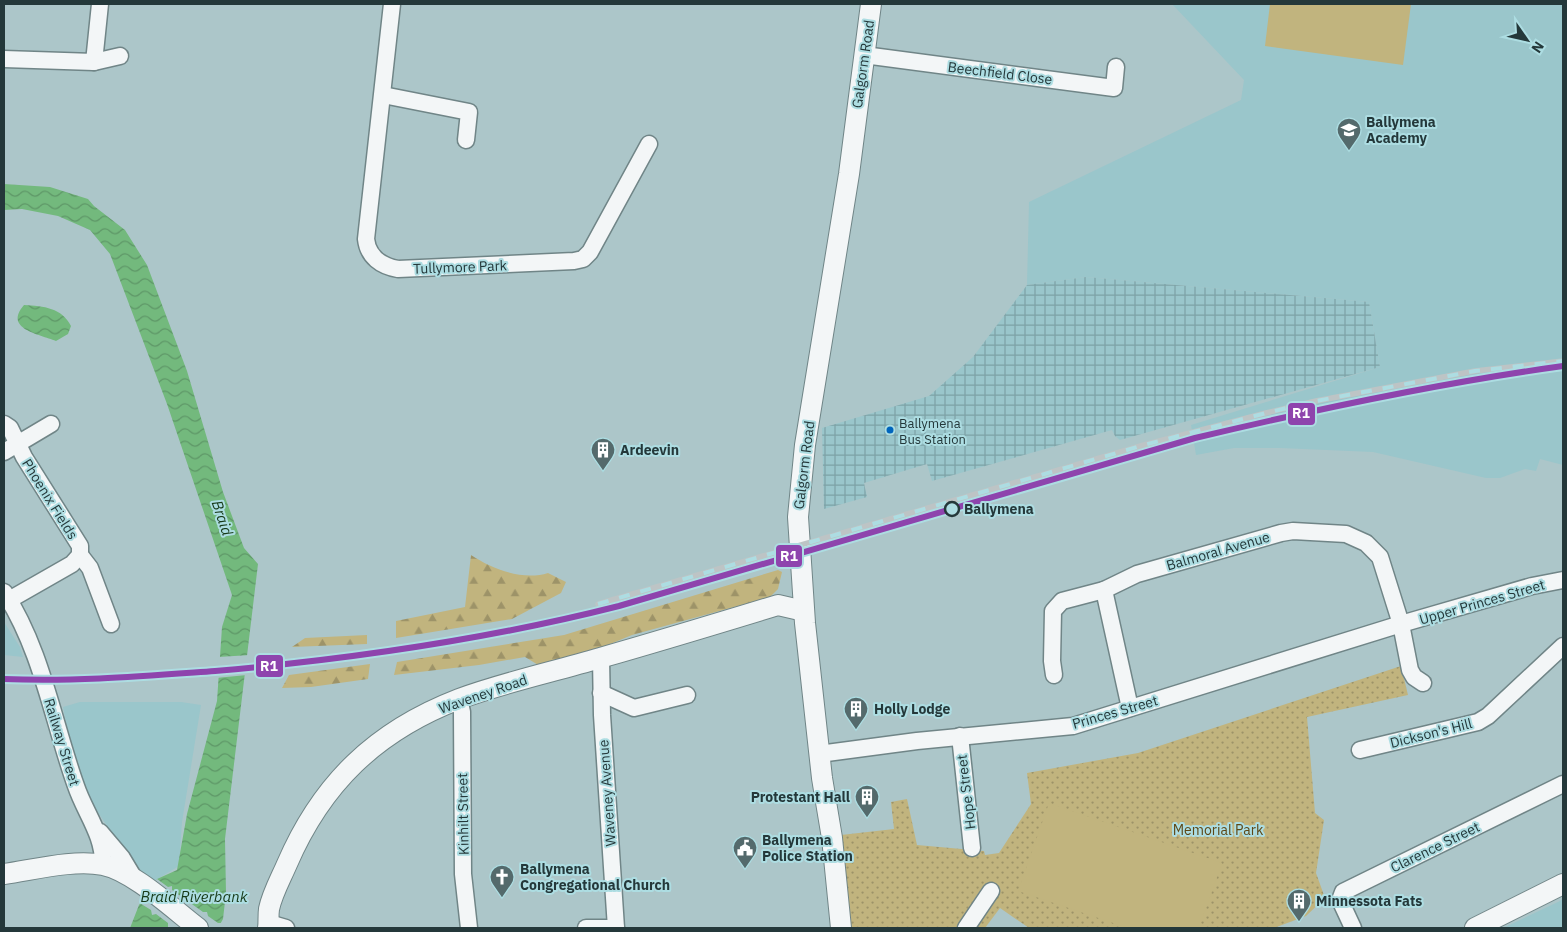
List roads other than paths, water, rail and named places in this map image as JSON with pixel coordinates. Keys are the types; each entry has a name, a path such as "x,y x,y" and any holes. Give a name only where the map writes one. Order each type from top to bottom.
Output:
{"main road":[{"name":"Galgorm Road","path":"841,928 832,838 819,754 801,583 798,535 800,490 819,353 848,174 871,4"},
{"name":"Waveney Road","path":"269,924 303,828 337,781 362,756 413,721 459,699 505,684 601,658 778,605 801,583"},
{"name":"Waveney Road","path":"778,605 804,611"},
{"path":"4,861 36,869"},
{"path":"4,874 84,863 103,865 141,884 198,928"},
{"path":"1475,928 1563,884"}],"street":[{"path":"94,62 100,4"},
{"name":"Tullymore Park","path":"392,4 366,239 369,253 381,264 388,267 521,265 574,261 582,258 590,252 649,144"},
{"path":"4,59 94,62 120,56"},
{"name":"Beechfield Close","path":"864,56 1114,88 1116,67"},
{"path":"383,95 469,112 466,140"},
{"name":"Phoenix Fields","path":"4,424 10,428 24,457 80,546 80,555 90,568 111,624"},
{"name":"Phoenix Fields","path":"4,452 51,424"},
{"name":"Balmoral Avenue","path":"1054,675 1052,661 1053,611 1062,601 1104,590 1137,574 1293,531 1339,533 1364,542 1380,557 1401,624 1410,670 1414,678 1422,683"},
{"name":"Phoenix Fields","path":"6,596 72,564 80,555"},
{"name":"Upper Princes Street","path":"1401,624 1532,586 1563,580"},
{"path":"1104,590 1130,708"},
{"name":"Railway Street","path":"6,596 33,651 78,791 104,851 103,865"},
{"name":"Princes Street","path":"819,754 960,736 1073,726 1401,624"},
{"name":"Dickson's Hill","path":"1360,750 1478,722 1488,716 1563,646"},
{"name":"Waveney Avenue","path":"601,658 601,693 616,928"},
{"path":"601,693 634,708 687,695"},
{"name":"Kinhilt Street","path":"459,699 462,712 464,874 469,928"},
{"name":"Hope Street","path":"960,736 972,848"},
{"name":"Clarence Street","path":"1353,928 1340,900 1342,892 1563,784"},
{"path":"95,827 122,858 141,884"},
{"path":"966,928 990,892"},
{"path":"586,928 616,928"}],"water":[{"name":"Braid Riverbank","path":"4,184 50,187 88,199 94,206 125,230 147,265 187,371 223,492 244,548 258,564 225,839 226,893 223,919 218,928 130,928 139,905 157,879 177,870 187,814 217,701 222,627 232,595 167,404 110,254 90,230 58,216 22,209 4,210"},
{"path":"24,305 45,307 63,315 71,326 68,334 56,341 26,329 20,325 18,320 19,313"}],"railway":[{"path":"598,604 1144,445 1266,413 1316,401 1475,371 1563,361"}],"place":[{"name":"Ballymena Academy","path":"1349,151"},
{"name":"Ballymena Bus Station","path":"890,430"},
{"name":"Ardeevin","path":"603,471"},
{"name":"Ballymena","path":"952,509"},
{"name":"Holly Lodge","path":"856,730"},
{"name":"Protestant Hall","path":"867,818"},
{"name":"Ballymena Police Station","path":"745,869"},
{"name":"Ballymena Congregational Church","path":"502,898"},
{"name":"Minnessota Fats","path":"1299,922"}],"water label":[{"name":"Braid","path":"222,518"}],"park label":[{"name":"Memorial Park","path":"1218,830"}]}
